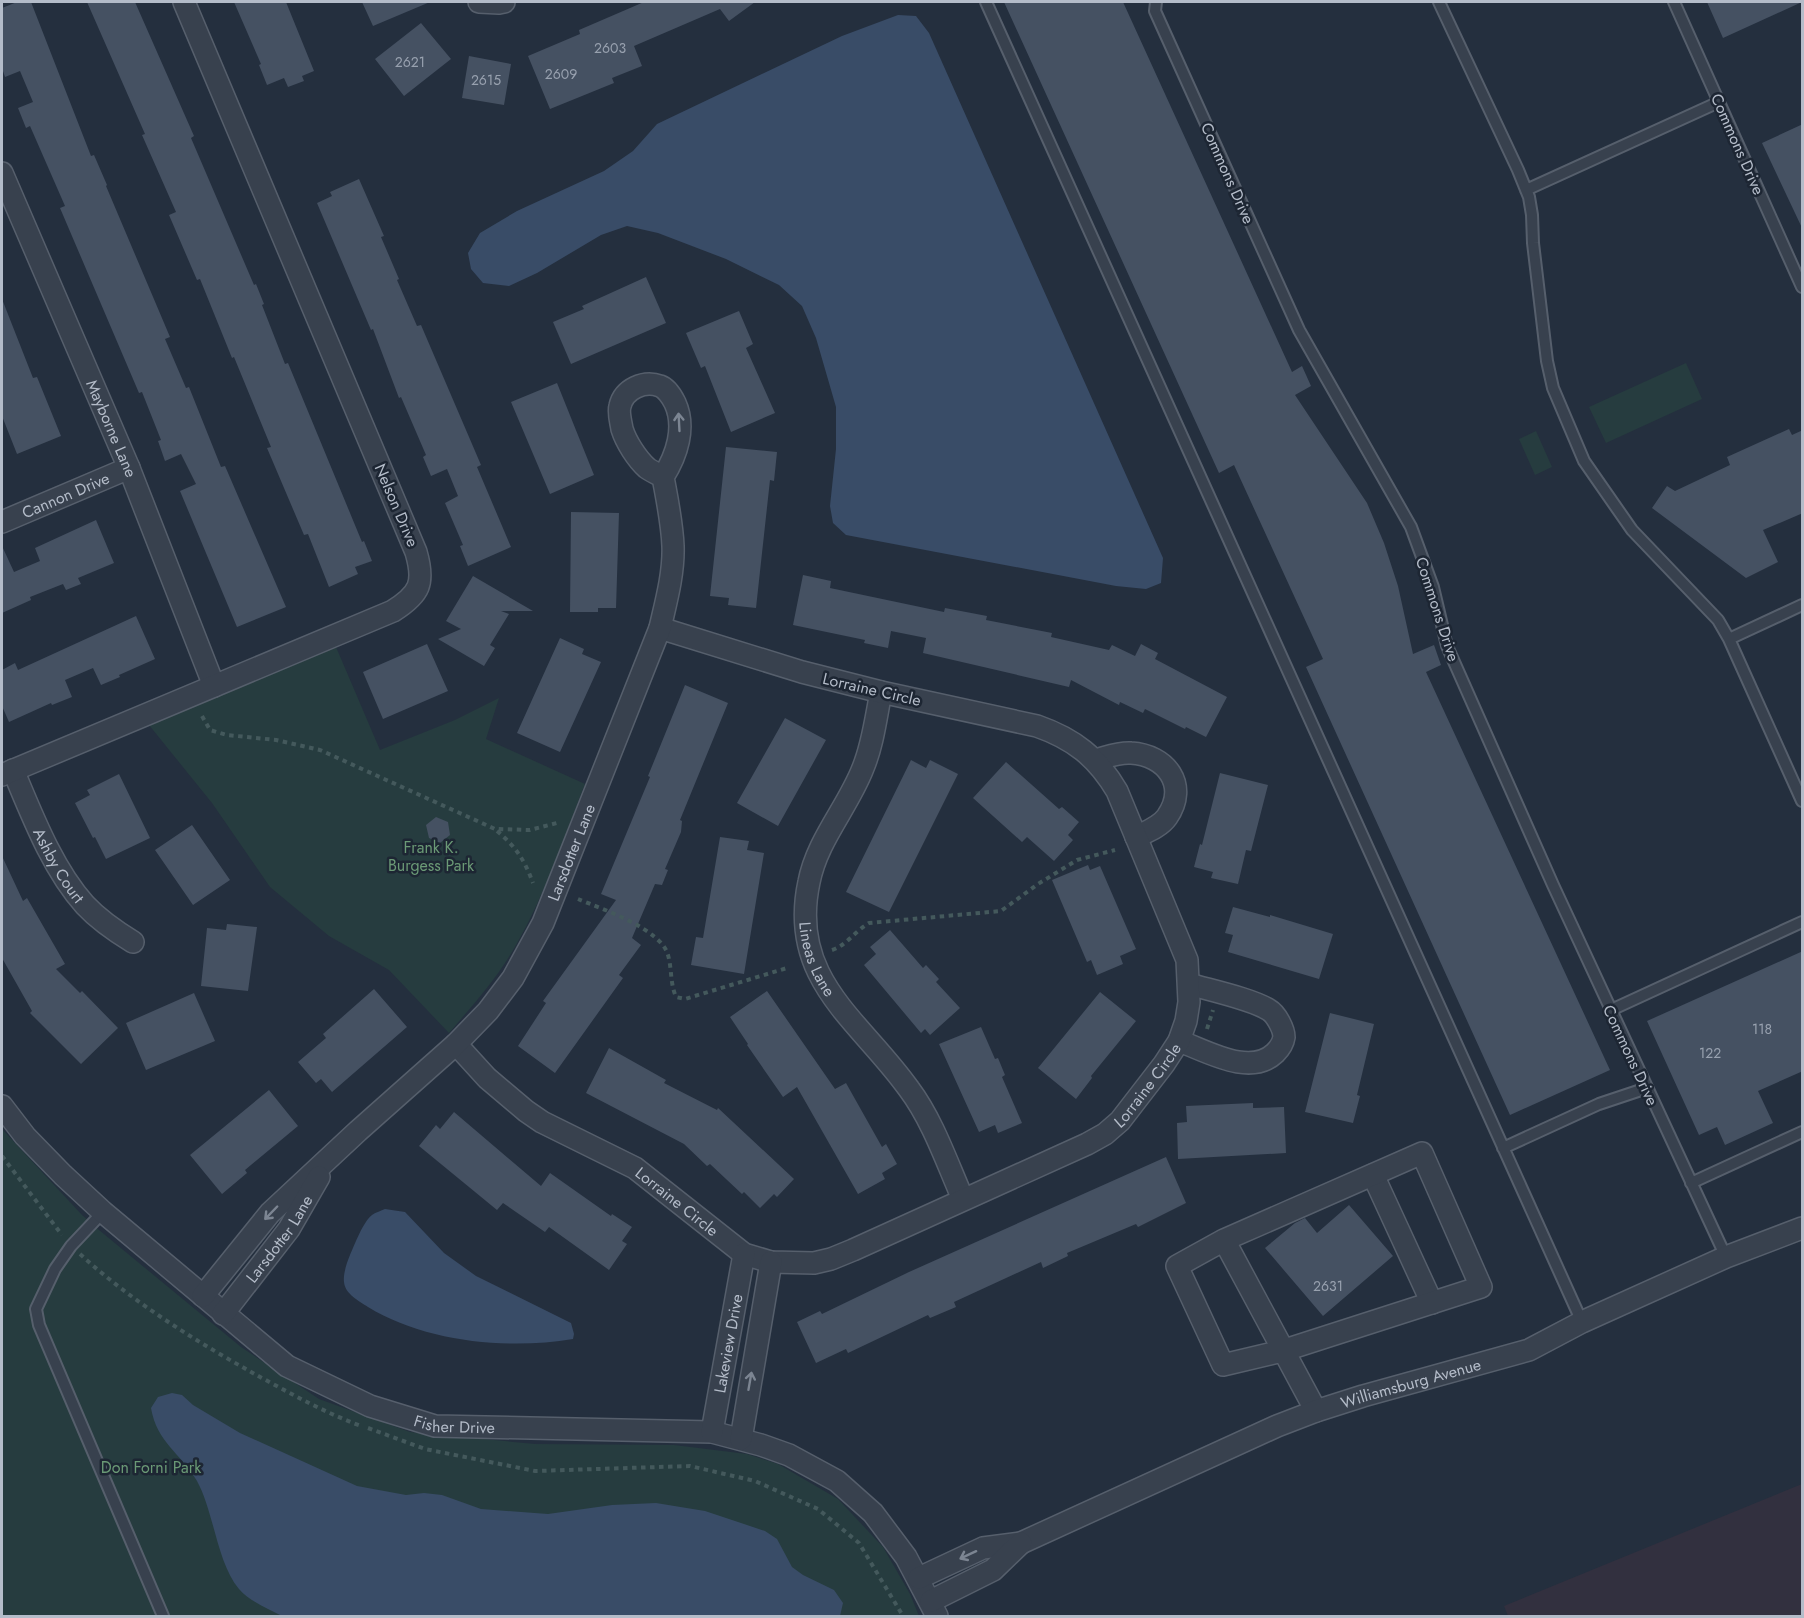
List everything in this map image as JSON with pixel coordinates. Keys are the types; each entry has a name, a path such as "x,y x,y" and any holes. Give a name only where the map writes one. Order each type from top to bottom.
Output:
{"street":[{"name":"Nelson Drive","path":"7,772 393,611 415,594 420,584 421,569 417,552 184,2"},
{"path":"479,2 504,2"},
{"name":"Mayborne Lane","path":"2,173 129,468 214,686"},
{"name":"Cannon Drive","path":"2,522 129,468"},
{"name":"Larsdotter Lane","path":"203,1296 270,1213 456,1044 488,1011 513,978 543,923 660,628 670,584 673,548 663,477"},
{"name":"Lorraine Circle","path":"456,1044 487,1078 526,1111 635,1168 744,1254 771,1262 814,1263 831,1259 1105,1134 1120,1121 1179,1041 1186,1022 1188,960 1117,791 1106,772 1095,760 1059,734 1037,726 802,672 660,628"},
{"name":"Lineas Lane","path":"881,692 863,768 814,863 805,905 805,933 818,973 839,1006 895,1070 923,1110 963,1199"},
{"path":"1095,760 1132,753 1157,760 1168,770 1175,781 1176,793 1166,818 1155,828 1136,837"},
{"name":"Ashby Court","path":"7,772 50,854 77,894 108,926 133,942"},
{"path":"1179,1041 1243,1064 1269,1059 1280,1048 1284,1036 1279,1022 1270,1010 1189,984"},
{"name":"Fisher Drive","path":"2,1107 25,1136 103,1212 287,1366 370,1406 435,1426 712,1432 789,1455 837,1481 873,1514 887,1529 906,1557 934,1609"},
{"path":"1422,1153 1481,1287 1282,1351 1223,1365 1177,1266 1224,1240 1422,1153"},
{"name":"Larsdotter Lane","path":"223,1314 289,1229 330,1159"},
{"path":"1373,1174 1432,1303"},
{"name":"Williamsburg Avenue","path":"918,1578 983,1548 1021,1543 1316,1411 1529,1350 1582,1322 1726,1257 1803,1228"},
{"path":"1224,1240 1316,1411"},
{"name":"Lakeview Drive","path":"712,1432 744,1254"},
{"name":"Lakeview Drive","path":"741,1439 771,1262"},
{"name":"Williamsburg Avenue","path":"934,1609 993,1570 1021,1543"}],"lane":[{"path":"986,2 1321,739 1582,1322"},
{"name":"Commons Drive","path":"1156,2 1155,11 1296,324 1411,527 1434,589 1447,646 1553,885 1726,1257"},
{"path":"1439,2 1526,190 1532,215 1533,243 1547,362 1553,388 1584,461 1632,530 1718,620 1729,639 1803,801"},
{"name":"Commons Drive","path":"1674,2 1803,287"},
{"path":"1526,190 1719,102"},
{"path":"1729,639 1803,605"},
{"path":"1611,1010 1803,922"},
{"path":"1503,1148 1599,1104 1647,1088"},
{"path":"1691,1183 1803,1132"},
{"path":"103,1212 71,1246 55,1269 36,1309 39,1325 163,1617"}],"path":[{"path":"202,716 210,729 227,735 276,740 320,750 495,829 511,843 520,855 527,865 533,883"},
{"path":"495,829 530,830 557,823"},
{"path":"832,950 841,947 859,928 869,923 1001,911 1038,884 1077,860 1115,850"},
{"path":"578,899 650,933 663,945 668,954 672,987 676,997 685,999 787,968"},
{"path":"1203,1038 1215,1004"}],"shaded area":[{"path":"1802,1484 1802,1616 1508,1616 1504,1606"}],"green space":[{"path":"1686,363 1702,399 1606,443 1589,407"},
{"path":"1536,431 1552,467 1535,475 1519,439"},
{"name":"Frank K. Burgess Park","path":"336,647 380,750 455,720 499,698 486,739 585,784 554,866 526,926 493,980 449,1033 389,970 329,936 270,887 212,803 149,725"},
{"name":"Don Forni Park","path":"2,1129 82,1215 99,1230 241,1347 319,1399 410,1432 535,1444 674,1445 747,1454 778,1464 838,1499 883,1547 910,1594 919,1616 2,1616"}],"water":[{"path":"898,15 916,16 929,33 1163,558 1161,583 1146,589 1116,586 846,535 833,523 830,506 836,449 836,407 816,338 802,306 779,285 726,259 658,233 627,226 601,235 537,273 509,286 483,283 471,269 468,253 480,233 517,211 604,171 633,151 657,124 842,36"},
{"path":"385,1209 405,1212 444,1253 476,1276 571,1323 573,1339 522,1344 468,1340 415,1328 391,1319 357,1300 345,1286 344,1275 347,1265 365,1223 372,1215"},
{"path":"172,1393 182,1395 193,1405 240,1433 357,1486 406,1495 424,1493 442,1495 481,1509 548,1514 612,1505 656,1503 705,1511 765,1531 777,1539 792,1567 834,1590 843,1603 840,1616 282,1616 259,1604 239,1589 226,1566 208,1507 197,1481 158,1430 151,1408 158,1397"}],"building":[{"path":"17,2 31,2 91,156 94,155 170,337 165,339 186,388 189,387 221,467 225,466 286,607 237,627 180,491 196,484 181,454 165,461 158,441 161,440 142,392 139,393 60,208 65,206 30,126 26,128 18,108 33,102 20,71 5,77 2,68 2,8"},
{"path":"87,2 135,2 194,136 191,138 254,285 256,284 285,364 288,363 362,542 364,541 372,561 355,567 358,574 329,587 308,534 304,535 267,448 271,447 234,357 232,358 200,279 197,280 169,215 176,212 142,135 145,134"},
{"path":"234,2 286,2 314,71 302,76 304,81 288,87 284,78 267,85 259,65 261,64"},
{"path":"362,2 430,2 373,26"},
{"path":"644,2 755,2 729,21 720,9 634,46 642,66 612,78 614,83 550,109 528,56 580,34 579,30"},
{"path":"1004,2 1123,2 1292,372 1302,366 1311,386 1295,395 1367,503 1384,543 1398,586 1413,654 1434,645 1441,665 1426,672 1610,1070 1510,1115 1306,667 1323,659 1234,465 1219,473"},
{"path":"1707,2 1802,2 1723,38"},
{"path":"421,23 451,59 404,96 375,59"},
{"path":"469,56 511,64 504,105 462,98"},
{"path":"1803,124 1803,230 1762,143"},
{"path":"359,179 384,236 381,237 399,279 397,280 417,326 421,325 481,465 477,467 511,547 468,566 460,546 463,545 445,503 458,496 447,469 431,476 423,457 426,455 401,397 399,398 373,329 371,330 317,203 332,196 330,192"},
{"path":"646,277 666,323 571,364 553,322 584,309 582,306"},
{"path":"2,299 33,378 37,377 61,436 17,454 2,416"},
{"path":"739,311 753,344 746,348 775,413 731,432 705,366 701,368 686,333"},
{"path":"557,383 594,475 550,494 511,402"},
{"path":"1789,429 1792,435 1803,430 1803,513 1763,530 1778,562 1746,578 1652,508 1667,486 1675,491 1730,465 1727,457"},
{"path":"726,447 777,452 774,481 770,480 756,608 728,605 729,598 710,596"},
{"path":"571,512 619,513 616,608 598,608 598,612 570,612"},
{"path":"96,520 114,563 78,578 81,584 66,590 63,584 30,597 31,600 2,613 2,546 14,572 40,561 35,548"},
{"path":"803,575 831,581 830,588 944,612 945,608 987,616 986,620 1052,633 1051,637 1109,650 1112,645 1135,656 1141,644 1158,653 1155,659 1227,697 1206,737 1145,709 1143,713 1120,702 1119,705 1071,680 1069,687 923,653 926,638 891,631 888,648 864,643 865,640 793,625"},
{"path":"473,576 533,611 501,611 509,614 490,645 495,648 484,666 438,639 461,629 446,621"},
{"path":"136,616 155,659 101,685 93,668 65,680 72,697 52,705 51,703 9,722 2,706 2,670 15,663 18,670"},
{"path":"560,638 584,649 582,654 601,662 560,752 517,733"},
{"path":"427,644 448,691 383,719 363,672"},
{"path":"685,685 728,703 680,820 682,821 681,832 665,869 668,870 662,885 655,884 632,938 641,945 619,975 623,978 555,1073 518,1046 546,1003 543,1001 616,900 601,894 650,777 648,776"},
{"path":"785,718 826,740 778,826 737,803"},
{"path":"911,760 926,768 930,760 958,774 889,912 846,892"},
{"path":"1006,762 1059,809 1062,807 1079,822 1068,835 1073,840 1054,861 1027,837 1022,842 973,798"},
{"path":"1220,773 1268,785 1251,851 1246,850 1238,884 1211,878 1213,872 1194,867 1200,844 1202,845"},
{"path":"119,774 150,838 106,859 75,803 90,795 87,790"},
{"path":"436,817 448,822 450,835 440,843 429,838 426,825"},
{"path":"192,825 230,880 193,905 155,850"},
{"path":"720,837 749,841 747,850 764,853 744,974 691,965 696,937 703,938"},
{"path":"2,856 23,901 27,898 65,964 56,969 80,993 82,991 118,1028 81,1064 30,1013 32,1011 2,958"},
{"path":"1088,865 1090,870 1100,866 1136,949 1120,956 1123,964 1097,975 1091,960 1087,962 1052,880"},
{"path":"1233,907 1270,917 1270,915 1333,934 1319,979 1228,952 1233,935 1225,933"},
{"path":"227,924 257,927 248,991 201,986 207,928 226,930"},
{"path":"890,930 923,968 926,965 939,979 936,982 960,1008 930,1035 925,1029 921,1033 864,965 876,954 870,947"},
{"path":"1803,951 1803,1071 1758,1091 1773,1123 1725,1145 1717,1127 1699,1135 1647,1021"},
{"path":"374,989 407,1027 332,1092 321,1079 316,1083 298,1062 326,1038 323,1034"},
{"path":"767,991 835,1089 846,1083 882,1147 886,1144 897,1164 882,1173 885,1179 858,1194 797,1087 783,1097 730,1017"},
{"path":"1100,992 1136,1021 1091,1076 1092,1078 1076,1099 1038,1068"},
{"path":"194,993 215,1041 146,1070 126,1023"},
{"path":"1330,1013 1374,1024 1357,1095 1360,1096 1353,1123 1305,1112"},
{"path":"981,1027 995,1059 998,1058 1005,1075 1002,1077 1022,1123 998,1133 995,1125 979,1132 939,1044"},
{"path":"609,1048 666,1080 664,1083 717,1110 718,1108 794,1179 777,1197 774,1194 760,1208 710,1164 707,1166 684,1144 586,1093"},
{"path":"269,1090 298,1126 245,1170 247,1173 222,1194 190,1155"},
{"path":"1253,1103 1253,1108 1284,1107 1286,1153 1178,1159 1177,1123 1187,1122 1186,1106"},
{"path":"454,1112 541,1186 550,1173 611,1216 612,1214 632,1227 622,1241 627,1244 609,1270 549,1227 545,1232 503,1203 497,1210 419,1146 436,1125 440,1129"},
{"path":"1166,1157 1186,1203 1138,1227 1136,1224 1067,1253 1068,1256 1043,1268 1041,1262 954,1302 956,1307 930,1318 928,1315 848,1353 846,1349 816,1363 797,1322 820,1311 822,1314 909,1272"},
{"path":"1349,1205 1393,1256 1323,1316 1265,1248 1295,1223 1305,1218 1317,1233"}]}
